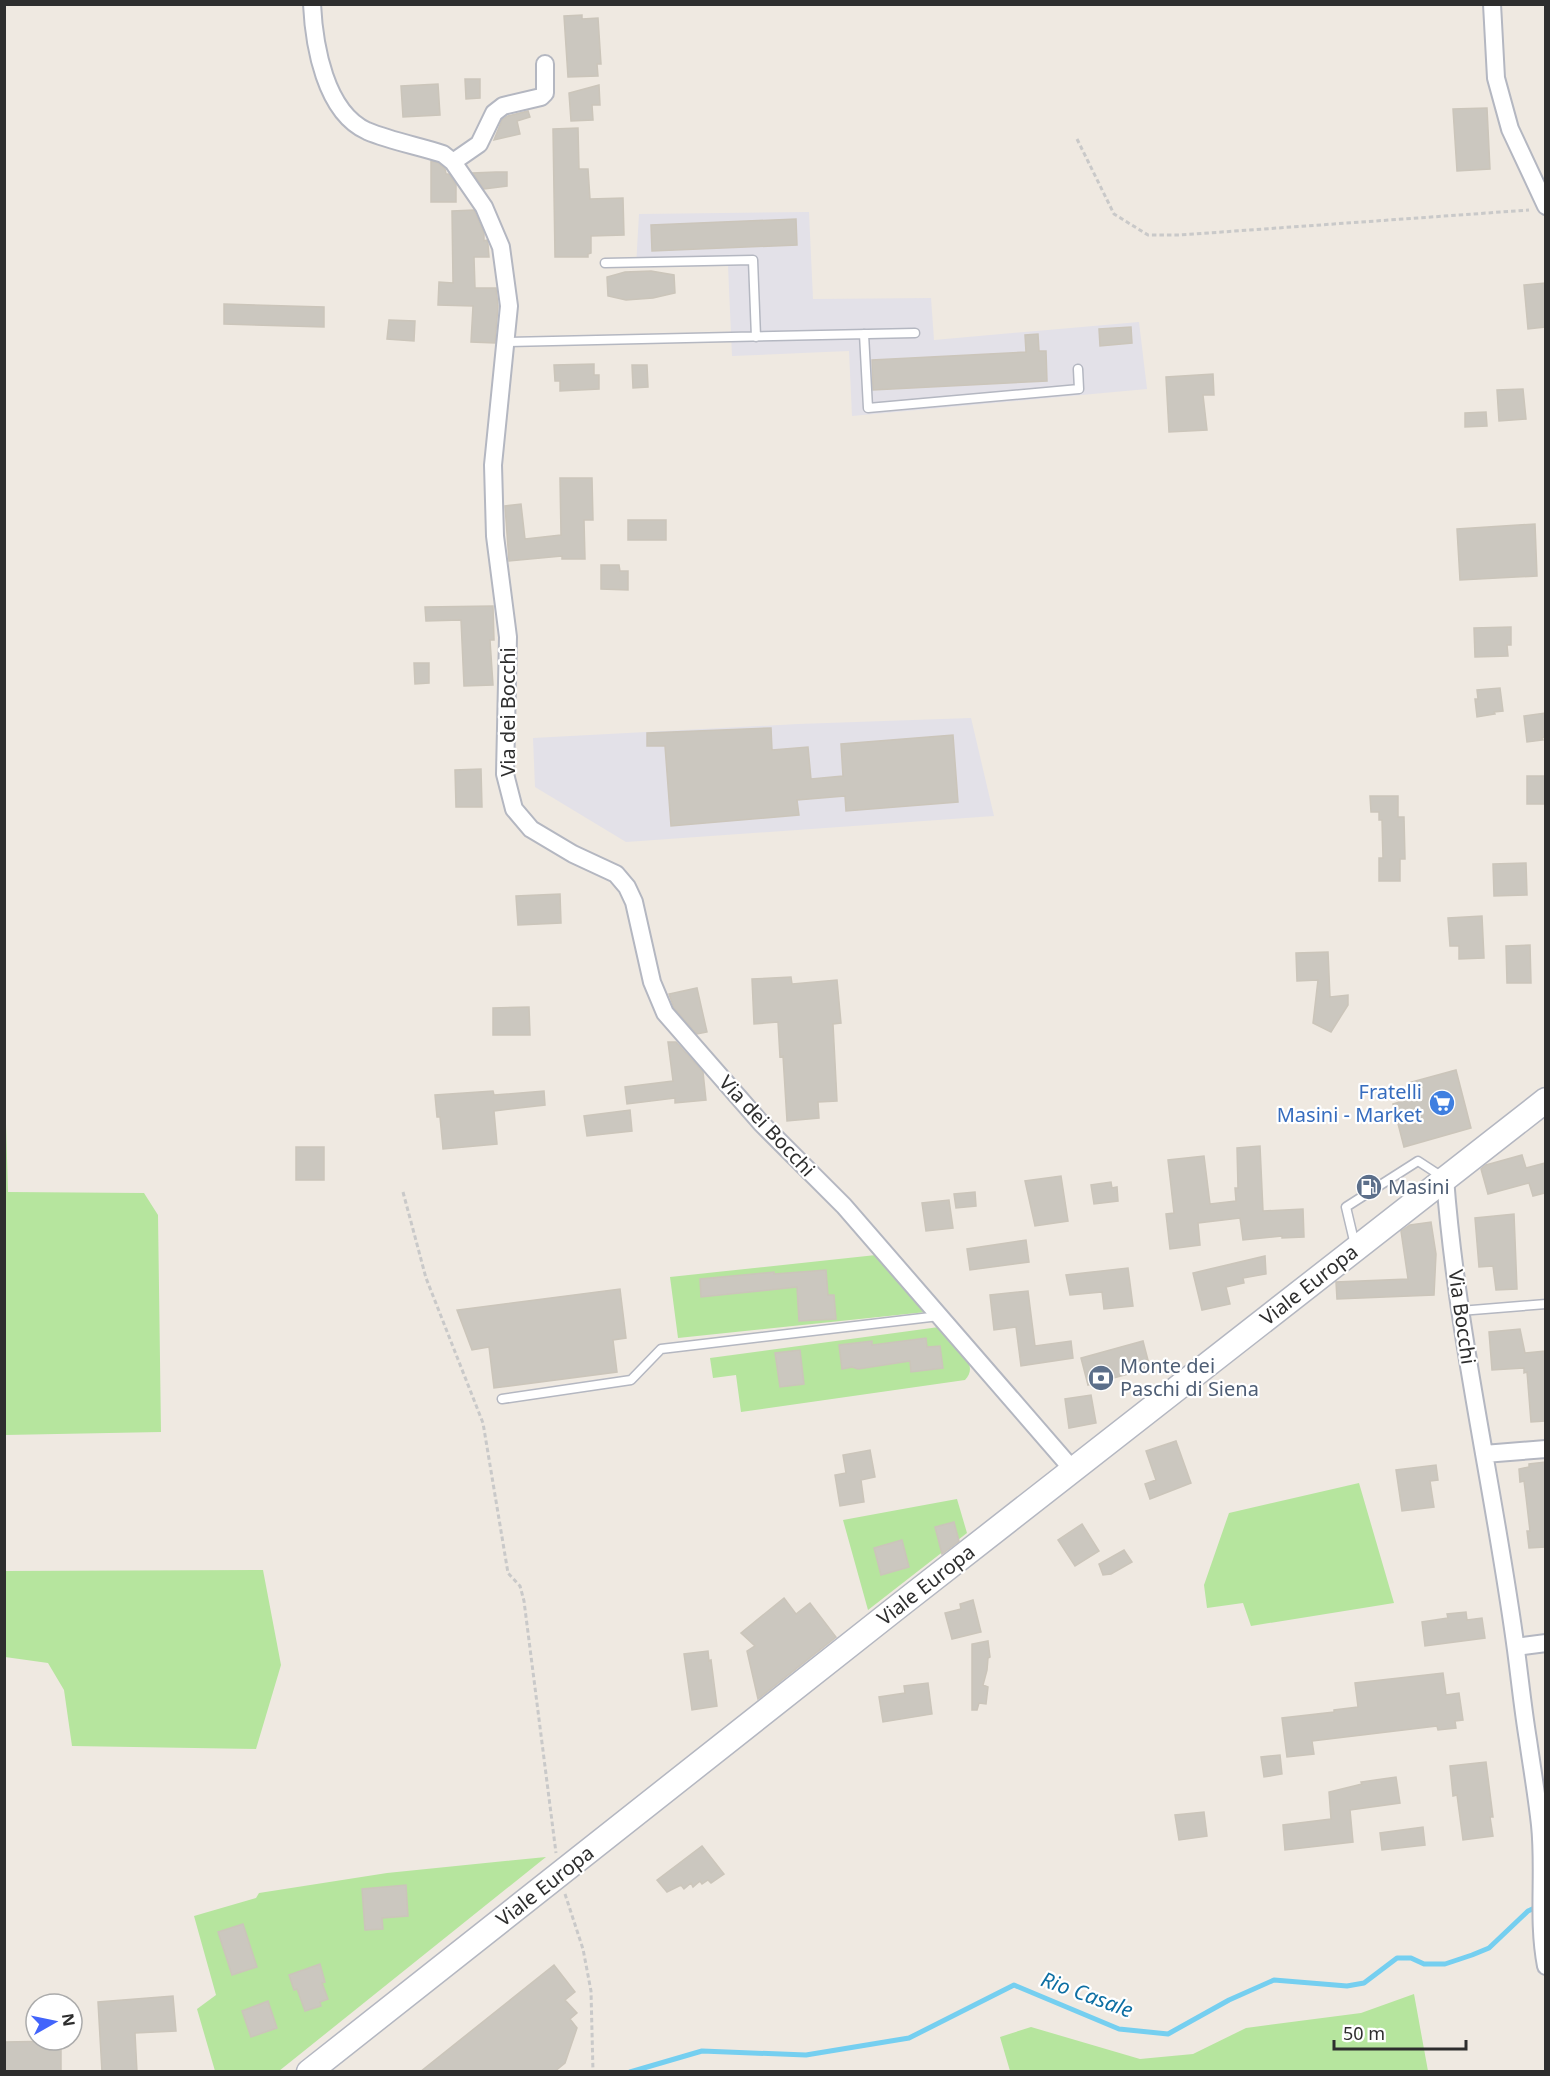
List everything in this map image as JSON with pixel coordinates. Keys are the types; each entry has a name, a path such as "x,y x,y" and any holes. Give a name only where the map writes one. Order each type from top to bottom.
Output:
{"main road":[{"name":"Viale Europa","path":"309,2072 1545,1100"}],"street":[{"name":"Via dei Bocchi","path":"312,4 320,62 330,90 344,112 365,130 443,154 453,162 484,207 501,247 509,306 493,465 495,536 508,637 505,774 514,809 531,829 573,854 616,874 627,887 633,902 652,982 665,1013 761,1123 844,1206 1073,1470"},
{"path":"1492,4 1496,78 1510,129 1540,207"},
{"path":"453,162 479,144 494,113 503,106 541,98 545,93 545,64"},
{"name":"Via Bocchi","path":"1444,1178 1460,1311 1516,1647 1540,1825 1541,1921 1545,1966"},
{"path":"1484,1454 1545,1449"},
{"path":"1516,1647 1545,1643"}],"lane":[{"path":"605,263 753,260 756,337"},
{"path":"506,342 915,333"},
{"path":"864,334 868,408 1079,389 1078,369"},
{"path":"1355,1248 1346,1207 1418,1161 1444,1178"},
{"path":"1460,1311 1545,1304"},
{"path":"502,1399 631,1380 661,1349 939,1316"}],"path":[{"path":"1077,139 1114,214 1148,235 1192,234 1540,207"},
{"path":"403,1192 426,1278 483,1423 508,1573 520,1586 525,1601 559,1876 582,1949 591,1991 593,2072"}],"shaded area":[{"path":"809,212 813,299 931,298 934,340 1139,322 1147,389 852,416 849,351 732,356 728,266 636,267 639,214"},
{"path":"971,718 994,816 626,842 535,787 533,738 798,724"}],"green space":[{"path":"4,1124 6,1124 8,1192 144,1193 158,1215 161,1432 5,1435"},
{"path":"876,1255 926,1312 678,1338 670,1277"},
{"path":"939,1327 967,1359 970,1366 965,1380 741,1412 736,1375 713,1378 710,1358"},
{"path":"1359,1483 1394,1603 1251,1626 1243,1603 1207,1608 1204,1585 1229,1513"},
{"path":"957,1499 967,1533 868,1610 843,1520"},
{"path":"263,1570 281,1665 256,1749 72,1746 64,1690 48,1663 5,1657 5,1571"},
{"path":"546,1857 279,2071 215,2071 197,2009 216,1995 194,1916 256,1898 259,1893 387,1873"},
{"path":"1414,1994 1428,2071 1010,2071 1000,2037 1031,2027 1140,2059 1193,2054 1246,2028 1361,2013"}],"building":[{"path":"582,15 582,19 598,18 601,64 597,64 598,76 568,77 564,16"},
{"path":"465,79 480,79 480,98 466,99"},
{"path":"438,84 440,115 403,117 401,86"},
{"path":"599,85 600,105 592,105 593,120 571,121 569,93"},
{"path":"1487,108 1490,169 1457,171 1453,109"},
{"path":"528,111 530,117 517,121 520,134 494,140 502,120 508,116"},
{"path":"578,128 579,169 588,169 590,199 623,198 624,235 591,236 591,253 588,257 555,257 553,129"},
{"path":"431,161 445,169 446,174 449,174 456,185 456,202 431,202"},
{"path":"507,172 507,186 484,189 473,173"},
{"path":"474,210 484,233 484,241 487,240 489,257 474,257 475,288 496,288 498,306 495,343 471,342 473,306 438,305 439,282 453,283 452,211"},
{"path":"796,219 797,245 652,251 651,225"},
{"path":"651,271 674,275 675,293 653,298 626,300 608,296 607,277 625,272"},
{"path":"1545,283 1545,327 1528,329 1524,285"},
{"path":"224,304 324,307 324,327 224,324"},
{"path":"389,320 415,321 414,341 387,339"},
{"path":"1131,327 1132,343 1100,346 1099,329"},
{"path":"1038,334 1039,351 1046,351 1047,381 873,390 872,360 1026,352 1025,335"},
{"path":"594,364 594,375 599,375 599,389 560,391 560,381 555,381 554,365"},
{"path":"632,365 647,365 648,387 633,388"},
{"path":"1213,374 1214,395 1203,395 1207,430 1169,432 1166,377"},
{"path":"1523,389 1526,419 1499,421 1497,390"},
{"path":"1486,412 1487,426 1465,427 1465,413"},
{"path":"560,478 592,478 593,520 584,520 585,559 562,559 562,556 509,561 505,506 521,504 525,539 561,535"},
{"path":"628,520 666,520 666,540 628,540"},
{"path":"1535,524 1537,576 1460,580 1457,529"},
{"path":"601,565 619,565 620,571 628,571 628,590 601,589"},
{"path":"493,606 494,640 490,640 493,685 464,686 461,620 426,621 425,607"},
{"path":"1511,627 1511,645 1507,645 1508,656 1475,657 1474,628"},
{"path":"414,663 429,663 429,683 415,684"},
{"path":"1500,688 1503,711 1477,717 1475,699 1478,699 1477,690"},
{"path":"1545,713 1545,737 1542,738 1543,740 1527,742 1524,716"},
{"path":"771,728 772,750 808,747 811,779 843,776 841,744 953,735 958,802 846,811 845,796 797,800 799,815 671,826 665,746 647,746 647,733"},
{"path":"481,769 482,807 456,807 455,770"},
{"path":"1527,776 1545,776 1545,804 1527,804"},
{"path":"1370,796 1398,796 1398,817 1404,817 1405,859 1400,859 1400,881 1379,881 1379,858 1383,858 1382,820 1379,820 1379,812 1371,812"},
{"path":"1526,863 1527,895 1494,896 1493,864"},
{"path":"560,894 561,923 518,925 516,896"},
{"path":"1482,916 1484,958 1459,959 1459,946 1450,946 1448,918"},
{"path":"1530,945 1531,983 1507,983 1506,946"},
{"path":"1328,952 1330,997 1348,995 1348,1005 1331,1032 1313,1023 1318,980 1297,981 1296,953"},
{"path":"791,977 792,984 837,980 841,1023 833,1024 837,1101 818,1102 819,1118 787,1121 783,1056 780,1057 778,1022 754,1024 752,979"},
{"path":"697,988 707,1032 697,1034 674,1008 669,994"},
{"path":"529,1007 530,1035 493,1035 493,1008"},
{"path":"668,1042 676,1042 703,1072 706,1100 675,1103 675,1098 627,1104 625,1087 673,1081"},
{"path":"1456,1070 1471,1128 1404,1147 1393,1104 1412,1098 1408,1083"},
{"path":"493,1091 494,1095 544,1091 545,1105 494,1111 497,1144 443,1149 435,1095"},
{"path":"630,1110 632,1131 587,1136 584,1116"},
{"path":"1260,1146 1263,1211 1303,1209 1304,1237 1282,1238 1282,1236 1243,1240 1240,1218 1198,1223 1200,1245 1170,1249 1166,1214 1174,1213 1168,1160 1204,1156 1210,1204 1236,1201 1237,1148"},
{"path":"296,1147 324,1147 324,1180 296,1180"},
{"path":"1522,1155 1526,1168 1545,1163 1545,1193 1533,1196 1529,1183 1488,1194 1481,1169 1486,1165"},
{"path":"1061,1176 1068,1221 1035,1226 1025,1181"},
{"path":"1111,1182 1112,1188 1117,1187 1118,1201 1094,1204 1091,1185"},
{"path":"975,1192 976,1206 956,1208 954,1194"},
{"path":"949,1200 953,1228 926,1231 922,1203"},
{"path":"1514,1214 1517,1289 1496,1290 1493,1266 1479,1267 1475,1218"},
{"path":"1431,1222 1436,1254 1434,1295 1337,1299 1336,1282 1408,1279 1401,1231 1410,1225"},
{"path":"1026,1240 1029,1262 970,1270 967,1249"},
{"path":"1265,1256 1266,1274 1243,1278 1244,1283 1226,1287 1230,1304 1202,1310 1193,1273"},
{"path":"1128,1268 1133,1306 1104,1309 1102,1292 1070,1295 1066,1275"},
{"path":"826,1270 828,1295 834,1295 836,1319 799,1321 797,1287 701,1297 700,1279"},
{"path":"620,1289 626,1338 613,1340 617,1372 494,1388 489,1347 472,1350 457,1310"},
{"path":"1028,1291 1035,1346 1071,1341 1073,1358 1021,1366 1016,1327 994,1330 990,1295"},
{"path":"1520,1329 1525,1353 1545,1351 1545,1421 1531,1422 1527,1372 1524,1373 1524,1368 1492,1370 1489,1332"},
{"path":"926,1338 927,1347 940,1346 943,1368 911,1372 910,1361 858,1369 852,1367 842,1369 839,1345 872,1341 872,1345"},
{"path":"1143,1341 1150,1368 1088,1385 1081,1358"},
{"path":"800,1350 804,1384 780,1387 775,1353"},
{"path":"1091,1395 1096,1423 1069,1428 1065,1399"},
{"path":"1176,1441 1191,1483 1150,1499 1145,1484 1156,1480 1146,1451"},
{"path":"870,1450 875,1477 861,1480 864,1502 840,1506 835,1475 846,1473 843,1455"},
{"path":"1545,1462 1545,1547 1529,1548 1527,1531 1530,1531 1524,1481 1520,1482 1519,1469 1529,1467 1529,1464"},
{"path":"1436,1465 1438,1480 1430,1481 1434,1507 1402,1511 1396,1470"},
{"path":"954,1522 959,1541 942,1554 935,1527"},
{"path":"1082,1524 1099,1551 1075,1566 1058,1540"},
{"path":"902,1540 909,1567 881,1575 874,1548"},
{"path":"1124,1550 1132,1562 1111,1574 1103,1575 1099,1564"},
{"path":"784,1598 796,1614 810,1603 836,1637 758,1699 747,1651 755,1646 741,1633"},
{"path":"973,1600 981,1632 952,1639 945,1613 961,1609 960,1604"},
{"path":"1466,1612 1467,1620 1482,1618 1485,1638 1425,1646 1422,1622 1448,1618 1447,1614"},
{"path":"988,1641 990,1657 983,1685 988,1687 986,1704 979,1703 977,1710 972,1710 972,1644"},
{"path":"708,1651 717,1706 692,1710 684,1654"},
{"path":"1443,1673 1446,1695 1459,1693 1463,1720 1455,1721 1456,1728 1438,1730 1437,1726 1312,1741 1314,1754 1287,1757 1282,1718 1358,1707 1355,1683"},
{"path":"928,1683 932,1714 883,1722 879,1697 905,1693 904,1686"},
{"path":"1280,1755 1282,1774 1264,1777 1261,1757"},
{"path":"1486,1762 1493,1836 1463,1840 1457,1795 1453,1796 1450,1766"},
{"path":"1396,1777 1400,1803 1350,1810 1353,1842 1285,1850 1283,1825 1331,1819 1329,1792 1362,1784 1361,1782"},
{"path":"1204,1812 1207,1836 1179,1840 1175,1815"},
{"path":"1423,1827 1425,1845 1382,1850 1380,1833"},
{"path":"702,1846 724,1874 711,1883 708,1880 702,1884 700,1881 693,1887 691,1883 684,1889 681,1885 667,1892 657,1880"},
{"path":"406,1885 408,1916 382,1918 383,1929 365,1930 362,1889"},
{"path":"243,1924 257,1967 232,1975 218,1932"},
{"path":"320,1964 325,1982 322,1983 328,1999 320,2002 321,2006 305,2011 289,1975"},
{"path":"554,1965 575,1992 565,2000 577,2013 570,2019 577,2028 565,2063 554,2072 420,2072"},
{"path":"173,1996 176,2031 135,2033 137,2072 102,2072 98,2002"},
{"path":"268,2001 277,2028 251,2037 242,2011"},
{"path":"4,2042 24,2042 24,2052 61,2052 61,2072 4,2072"}],"waterway":[{"name":"Rio Casale","path":"630,2072 702,2051 806,2055 909,2038 1014,1985 1119,2029 1168,2034 1229,2000 1274,1980 1347,1986 1364,1983 1397,1958 1411,1958 1424,1964 1445,1964 1472,1955 1489,1948 1528,1911 1539,1906"}],"place":[{"name":"Fratelli Masini - Market","path":"1442,1103"},
{"name":"Masini","path":"1369,1187"},
{"name":"Monte dei Paschi di Siena","path":"1101,1378"}]}
